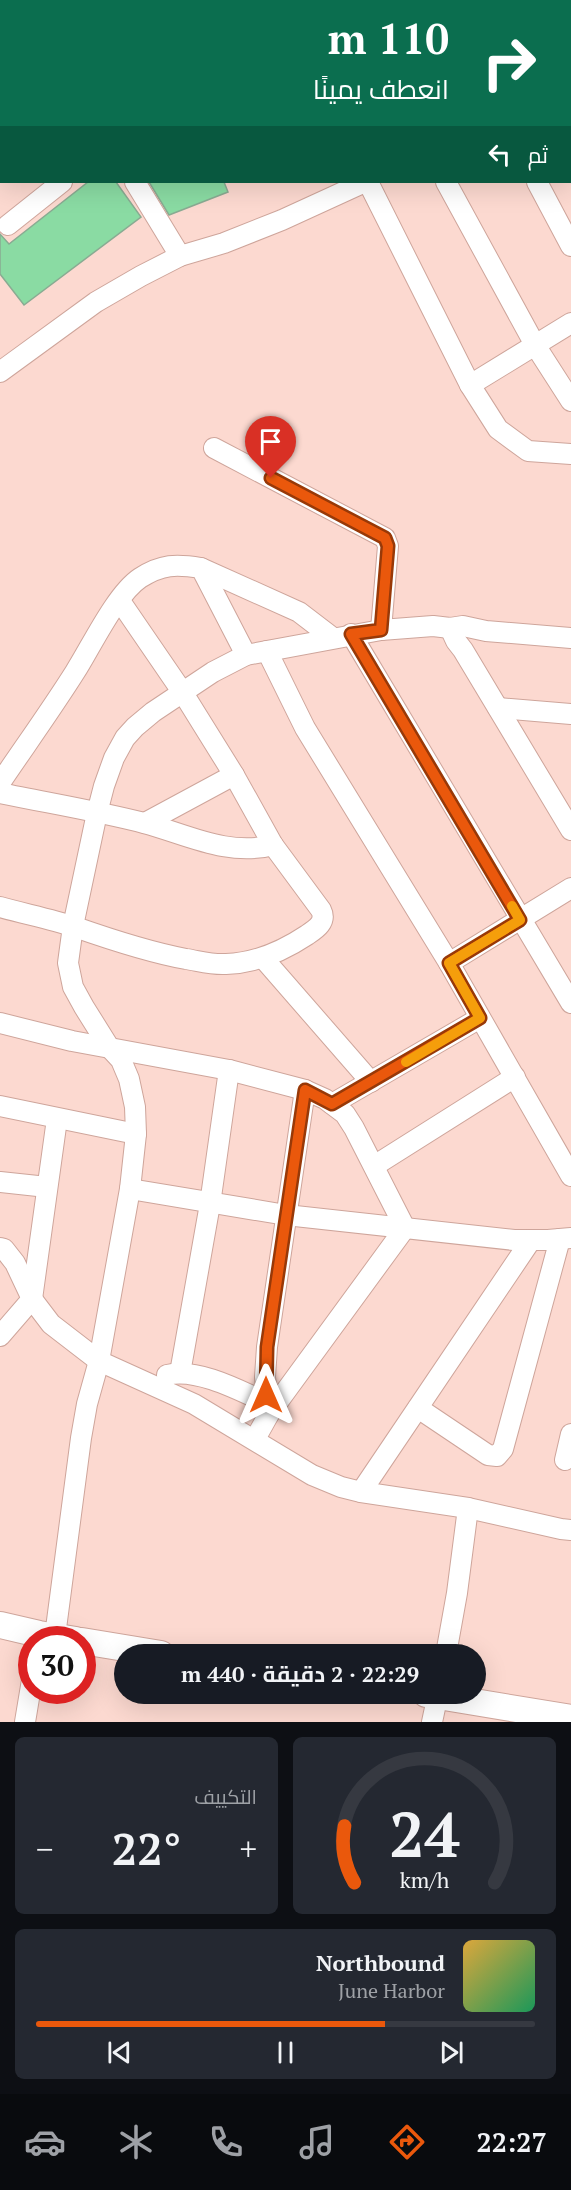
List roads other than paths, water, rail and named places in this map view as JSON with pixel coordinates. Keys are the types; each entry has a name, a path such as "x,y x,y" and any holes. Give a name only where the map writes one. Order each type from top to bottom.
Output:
{"street":[{"path":"8,225 61,183"},
{"path":"136,183 180,256"},
{"path":"0,372 96,302 180,256 234,239 338,187 360,183"},
{"path":"367,183 470,385 498,429 528,450 571,454"},
{"path":"447,183 535,345 571,401"},
{"path":"538,183 571,246"},
{"path":"470,385 571,323"},
{"path":"214,448 385,538 388,546 381,630"},
{"path":"0,783 76,672 105,621 138,579 158,568 180,564 201,568 299,612 342,636 571,1003"},
{"path":"201,568 246,655"},
{"path":"0,907 73,927 113,941 174,957 213,964 228,964 262,958 307,935 321,924 324,917 273,845 234,775 183,693 120,601"},
{"path":"54,1626 81,1438 87,1404 99,1361 130,1189 136,1134 135,1107 129,1079 121,1060 109,1047 84,1007 70,976 69,948 97,813 108,773 125,738 153,711 213,672 246,655 342,636 433,626 450,628 463,626 486,632 571,638"},
{"path":"450,628 571,830"},
{"path":"267,651 276,674 305,728 449,963 571,1176"},
{"path":"498,708 571,714"},
{"path":"145,823 234,775"},
{"path":"0,793 145,823 227,847 248,849 273,845"},
{"path":"449,963 571,888"},
{"path":"262,958 371,1082"},
{"path":"332,1104 480,1018"},
{"path":"0,1023 72,1041 229,1070 305,1090 332,1104 345,1114 405,1228"},
{"path":"180,1372 210,1204 229,1070"},
{"path":"374,1166 515,1077"},
{"path":"268,1408 266,1364 305,1090"},
{"path":"0,1106 136,1134"},
{"path":"0,1336 32,1299 57,1119"},
{"path":"0,1182 47,1187"},
{"path":"130,1189 286,1215 514,1240 566,1239 503,1449 497,1456 488,1455 418,1408"},
{"path":"255,1439 268,1408 405,1228"},
{"path":"361,1492 531,1240"},
{"path":"0,1248 4,1249 15,1263 32,1299 51,1324 99,1361 194,1404 312,1475 341,1487 361,1492 468,1509 561,1530 571,1530"},
{"path":"153,1385 166,1375 180,1372 226,1385 268,1408"},
{"path":"565,1460 571,1434"},
{"path":"448,1644 468,1509"},
{"path":"0,1625 18,1629"},
{"path":"96,1643 114,1646"},
{"path":"486,1703 571,1718"},
{"path":"25,1722 28,1704"},
{"path":"432,1722 433,1704"}]}
